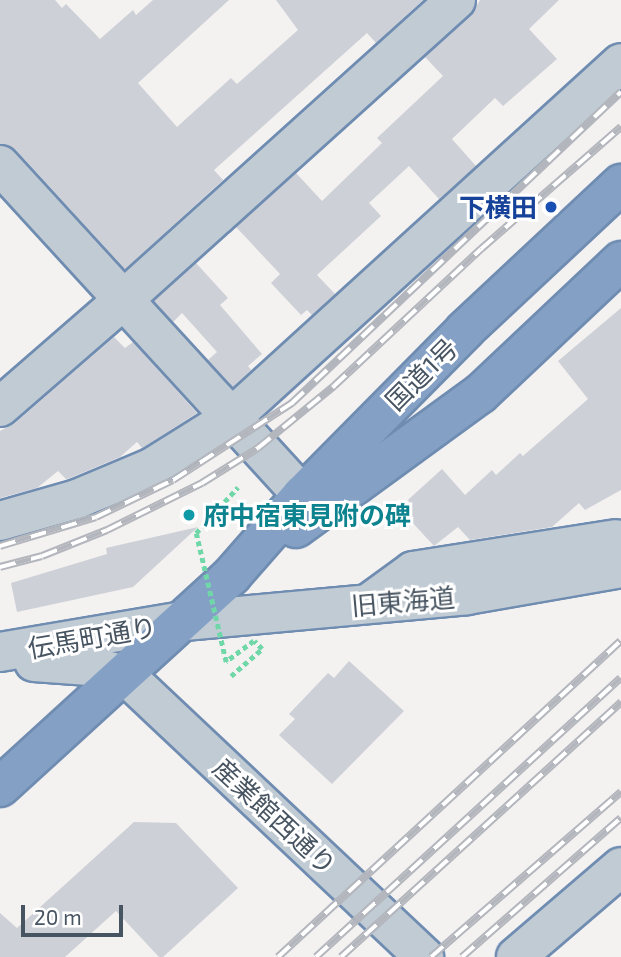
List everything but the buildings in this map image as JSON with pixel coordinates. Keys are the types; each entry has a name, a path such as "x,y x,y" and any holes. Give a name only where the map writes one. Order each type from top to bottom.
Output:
{"highway":[{"name":"国道1号","path":"0,787 232,575 302,495 465,330 621,184"},
{"name":"国道1号","path":"232,575 480,394 621,261"}],"street":[{"path":"0,407 456,0"},
{"path":"0,521 77,499 151,468 231,418 621,63"},
{"path":"0,166 302,495"},
{"path":"367,604 413,571 619,553"},
{"name":"旧東海道","path":"184,621 467,595 619,553"},
{"name":"伝馬町通り","path":"0,652 184,621"},
{"path":"0,662 59,662 125,675"},
{"name":"産業館西通り","path":"125,675 424,957"},
{"path":"516,957 621,867"}],"path":[{"path":"232,676 262,649 254,641 226,662 196,533 238,487"}],"railway":[{"path":"0,546 96,517 173,480 292,403 621,92"},
{"path":"0,567 42,556 107,530 202,483 258,448 334,386 481,249 621,127"},
{"path":"278,957 621,641"},
{"path":"316,957 621,678"},
{"path":"341,957 621,702"},
{"path":"431,957 621,792"},
{"path":"462,957 621,818"}],"place":[{"name":"下横田","path":"551,207"},
{"name":"府中宿東見附の碑","path":"189,515"}]}
